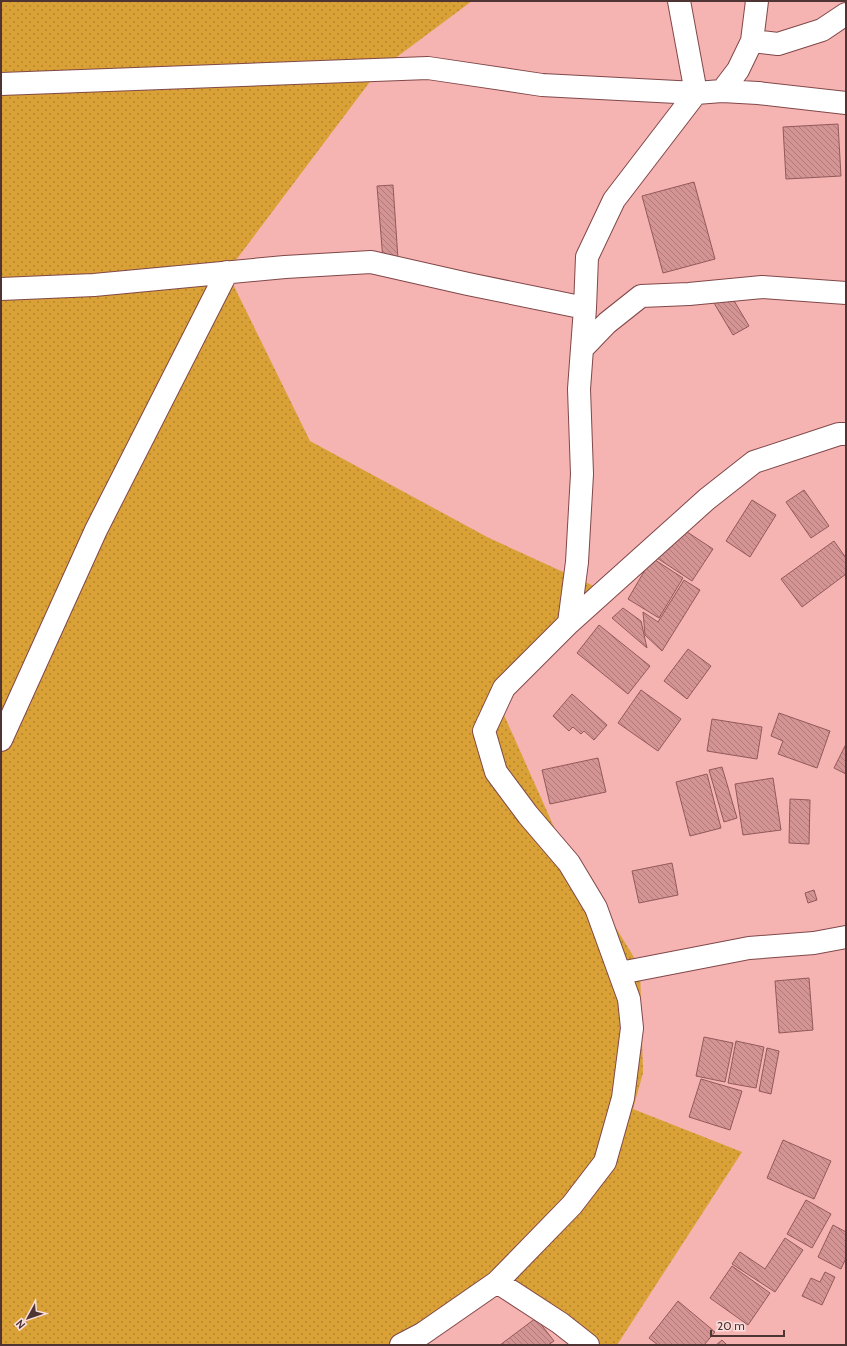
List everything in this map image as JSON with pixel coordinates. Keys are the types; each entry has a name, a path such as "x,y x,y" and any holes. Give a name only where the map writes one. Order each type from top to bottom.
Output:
{"street":[{"path":"570,623 577,562 582,474 579,389 587,257 614,200 696,93 679,1"},
{"path":"722,92 738,70 752,41 757,1"},
{"path":"752,41 778,44 822,30 846,14"},
{"path":"1,84 428,68 542,85 696,93 758,93 846,103"},
{"path":"1,289 94,285 285,267 371,262 585,308"},
{"path":"1,740 96,530 227,272"},
{"path":"582,349 607,323 641,296 689,294 762,287 846,293"},
{"path":"401,1345 422,1334 497,1282 572,1205 605,1162 623,1098 632,1028 629,999 596,908 569,863 528,815 496,772 484,730 504,688 570,623 708,499 754,462 839,434 846,434"},
{"path":"620,973 749,948 814,943 846,937"},
{"path":"497,1282 560,1323 588,1345"}],"shaded area":[{"path":"1,1 472,1 378,71 227,272 310,441 489,538 607,592 500,706 554,827 640,967 643,1073 633,1109 742,1152 617,1345 577,1345 505,1280 400,1345 1,1345"}],"building":[{"path":"838,124 841,176 786,179 783,127"},
{"path":"694,182 715,259 663,273 642,196"},
{"path":"393,185 398,259 383,260 377,186"},
{"path":"730,294 749,326 733,335 714,303"},
{"path":"804,490 829,526 811,538 786,502"},
{"path":"752,500 776,515 750,557 726,541"},
{"path":"675,524 713,549 692,581 654,556"},
{"path":"834,541 846,558 846,574 802,607 781,579"},
{"path":"652,558 683,578 659,618 628,599"},
{"path":"684,580 700,590 662,651 645,635 643,612 658,622"},
{"path":"623,608 641,621 647,648 612,618"},
{"path":"599,625 650,666 628,694 577,653"},
{"path":"688,649 711,666 687,699 664,681"},
{"path":"641,690 681,719 658,751 618,723"},
{"path":"572,694 607,725 594,740 584,731 581,734 573,727 569,731 553,716"},
{"path":"779,713 830,731 817,768 778,754 783,741 771,736"},
{"path":"712,719 762,727 757,759 707,751"},
{"path":"846,744 846,774 834,768"},
{"path":"598,758 606,792 550,804 542,770"},
{"path":"722,767 737,818 724,822 709,770"},
{"path":"707,774 721,828 690,836 676,782"},
{"path":"773,778 781,830 743,835 735,784"},
{"path":"790,799 810,800 809,844 789,843"},
{"path":"672,863 678,895 639,903 632,871"},
{"path":"814,890 817,900 808,903 805,893"},
{"path":"809,978 813,1030 779,1033 775,981"},
{"path":"704,1037 733,1043 725,1082 696,1076"},
{"path":"736,1041 764,1047 756,1088 728,1083"},
{"path":"767,1048 779,1051 771,1094 759,1091"},
{"path":"701,1079 742,1091 730,1130 689,1117"},
{"path":"783,1140 831,1161 814,1199 767,1178"},
{"path":"806,1200 831,1214 812,1248 787,1234"},
{"path":"833,1225 846,1232 846,1258 841,1269 818,1257"},
{"path":"785,1238 803,1250 775,1292 732,1264 740,1252 765,1269"},
{"path":"732,1266 770,1293 748,1325 710,1298"},
{"path":"825,1272 835,1277 822,1305 802,1296 811,1278 820,1282"},
{"path":"678,1301 715,1332 704,1345 658,1345 649,1338"},
{"path":"536,1318 554,1341 548,1345 500,1345"},
{"path":"722,1340 727,1345 716,1345"}]}
